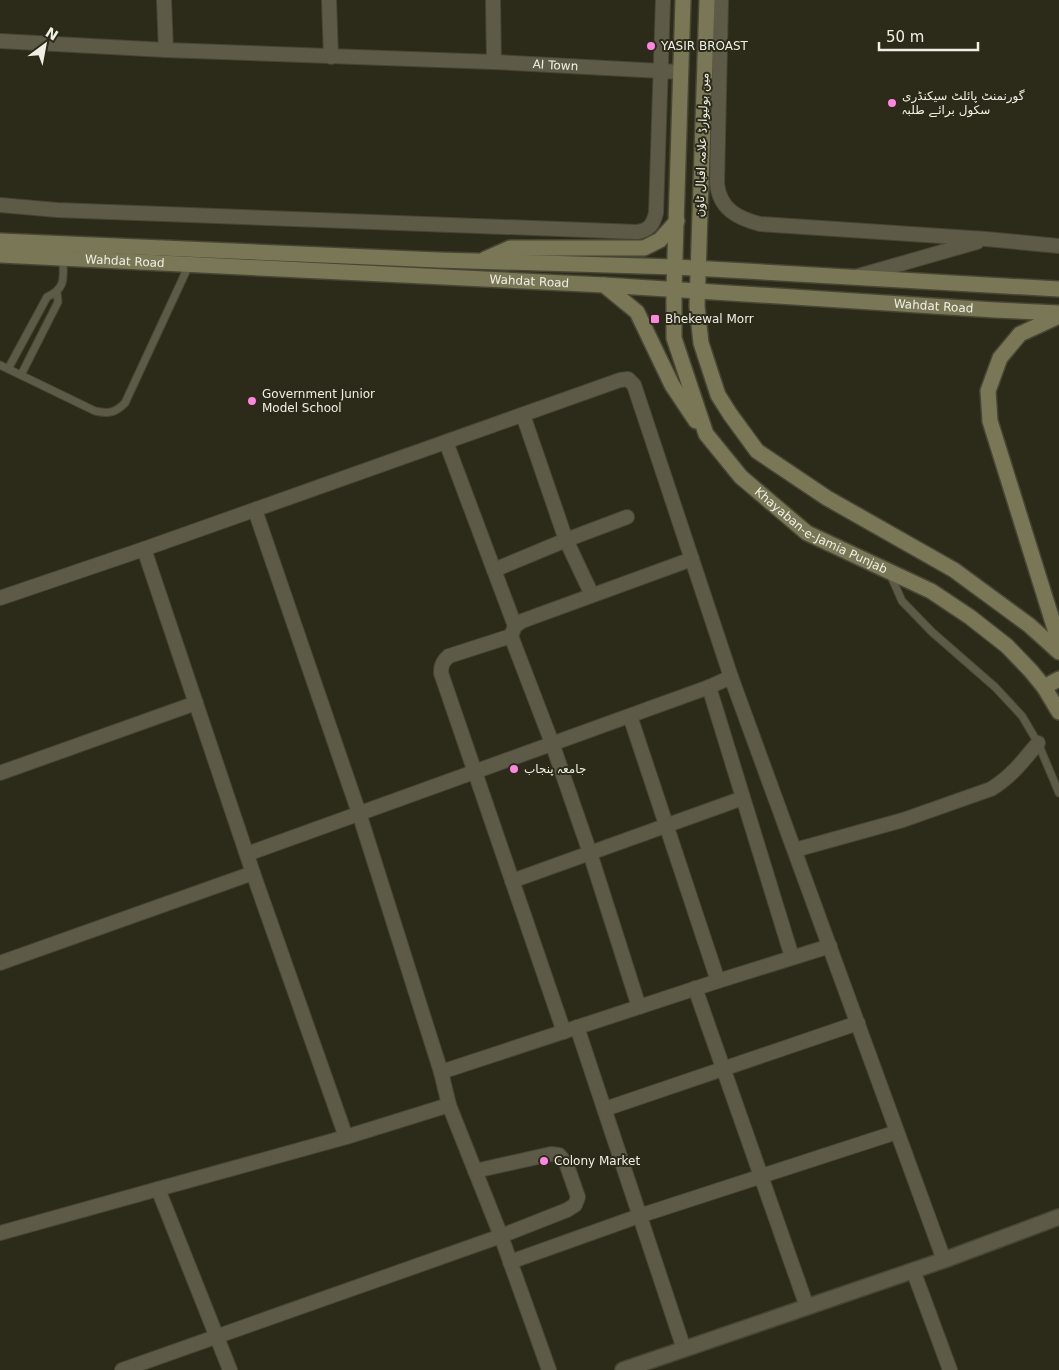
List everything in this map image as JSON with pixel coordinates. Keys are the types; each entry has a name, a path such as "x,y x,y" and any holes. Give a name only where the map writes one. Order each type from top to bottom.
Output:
{"main road":[{"name":"مین بولیوارڈ علامہ اقبال ٹاؤن","path":"674,289 683,0"},
{"name":"مین بولیوارڈ علامہ اقبال ٹاؤن","path":"697,290 707,0"},
{"path":"478,261 510,248 644,248 660,240 677,221"},
{"name":"Wahdat Road","path":"0,241 478,261 698,268 1059,289"},
{"path":"188,249 189,265"},
{"name":"Wahdat Road","path":"0,255 697,290 1059,314"},
{"path":"604,285 637,312 672,386 706,434"},
{"name":"Khayaban-e-Jamia Punjab","path":"674,289 674,338 706,434 741,477 807,533 931,591 970,617 1007,646 1031,671 1044,687 1059,712"},
{"path":"697,290 701,343 718,395 757,451 827,498 954,570 1029,625 1059,652"},
{"path":"1059,314 1020,334 1000,358 988,390 990,421 1059,642"},
{"path":"1044,687 1059,679"}],"street":[{"path":"164,0 166,50"},
{"path":"329,0 331,56"},
{"path":"493,0 494,62"},
{"path":"0,205 57,210 637,232 645,230 651,226 656,213 663,0"},
{"path":"721,0 717,184 718,194 735,215 747,221 760,224 986,239 1059,246"},
{"name":"AI Town","path":"0,41 166,50 494,62 680,72"},
{"path":"703,136 719,137"},
{"path":"853,277 986,239"},
{"path":"0,598 144,550 620,380 628,379 634,386 731,677 944,1260"},
{"path":"523,415 566,540 592,595"},
{"path":"446,442 494,570 513,631 590,853 639,1007"},
{"path":"255,510 359,813 441,1072 449,1105 501,1236 549,1370"},
{"path":"494,570 627,517"},
{"path":"144,550 253,873 346,1137"},
{"path":"684,1349 605,1109 571,1030 512,881 441,673 441,666 449,656 513,631 522,621 692,559"},
{"path":"247,854 630,716 731,677"},
{"path":"709,687 792,957"},
{"path":"0,773 196,703"},
{"path":"630,716 718,981"},
{"path":"795,850 903,820 991,789 1004,782 1014,773 1038,743"},
{"path":"512,881 743,798"},
{"path":"0,963 253,873"},
{"path":"441,1072 695,988 830,946"},
{"path":"695,988 807,1307"},
{"path":"605,1109 858,1023"},
{"path":"0,1233 346,1137 449,1105"},
{"path":"510,1262 761,1175 897,1132"},
{"path":"122,1370 501,1236 567,1210 575,1205 578,1197 566,1163 559,1155 551,1154 475,1171"},
{"path":"158,1188 230,1370"},
{"path":"623,1370 944,1260 1059,1217"},
{"path":"913,1270 950,1370"}],"lane":[{"path":"21,375 58,302 57,292 62,281 63,258"},
{"path":"0,365 95,411 112,413 119,410 125,403 189,265"},
{"path":"8,369 47,297 57,292"},
{"path":"889,571 902,602 932,632 995,687 1022,716 1038,743 1059,793"}],"place":[{"name":"YASIR BROAST","path":"651,46"},
{"name":"گورنمنٹ پائلٹ سیکنڈری سکول برائے طلبہ","path":"892,103"},
{"name":"Bhekewal Morr","path":"655,319"},
{"name":"Government Junior Model School","path":"252,401"},
{"name":"جامعہ پنجاب","path":"514,769"},
{"name":"Colony Market","path":"544,1161"}]}
